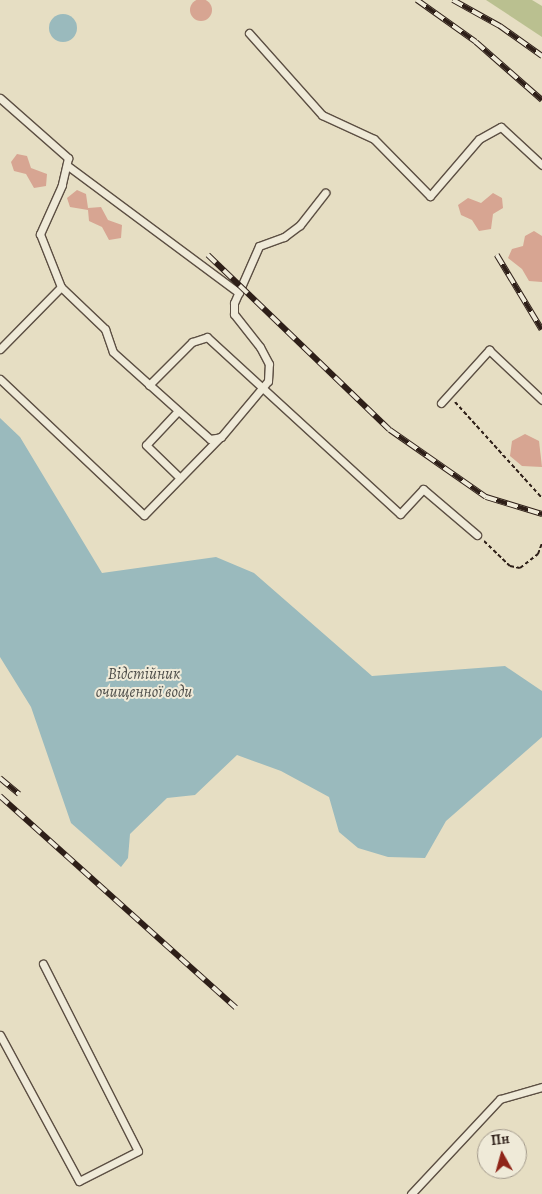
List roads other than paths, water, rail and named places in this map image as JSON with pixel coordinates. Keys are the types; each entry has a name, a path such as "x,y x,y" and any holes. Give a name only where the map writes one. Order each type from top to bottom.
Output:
{"lane":[{"path":"249,33 322,115 374,139 430,196 479,139 501,127 542,164"},
{"path":"0,98 63,151 68,166 239,293"},
{"path":"68,166 40,234 61,288 106,329 113,352 149,386 204,437 221,437"},
{"path":"0,379 144,515 221,437 268,381 269,364 234,314 239,293 259,246 284,237 300,225 325,193"},
{"path":"0,349 61,288"},
{"path":"149,386 200,337 218,346 400,514 423,490 477,535"},
{"path":"441,403 488,350 542,400"},
{"path":"177,412 146,445 180,478"},
{"path":"0,1035 79,1180 138,1151 43,964"},
{"path":"410,1194 500,1099 542,1087"}],"water":[{"path":"63,14 73,18 77,28 73,38 63,42 53,38 49,28 53,18"},
{"name":"Відстійник очищенної води","path":"0,418 20,437 102,573 216,557 254,573 372,676 505,666 542,691 542,737 446,821 425,858 388,857 358,848 339,832 329,797 281,771 237,755 195,795 167,798 130,834 128,858 121,867 71,823 31,707 0,657"}],"railway":[{"path":"417,0 476,42 542,100"},
{"path":"453,0 500,26 542,56"},
{"path":"208,255 390,430 486,497 542,514"},
{"path":"497,255 542,330"},
{"path":"0,778 19,794"},
{"path":"0,796 236,1008"}]}
